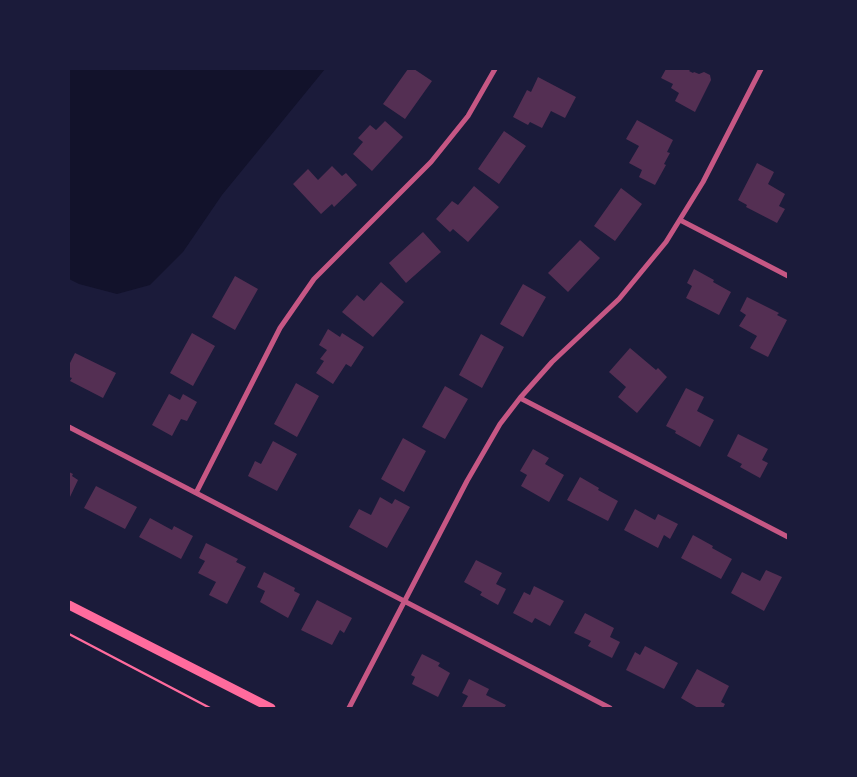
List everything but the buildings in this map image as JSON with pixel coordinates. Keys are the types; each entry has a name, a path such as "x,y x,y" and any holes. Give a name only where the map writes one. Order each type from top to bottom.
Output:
{"main road":[{"path":"69,605 271,708"}],"street":[{"path":"196,492 280,328 309,286 431,162 468,116 495,69"},
{"path":"349,708 483,451 500,424 552,362 619,298 653,258 680,220 703,182 762,69"},
{"path":"680,220 788,276"},
{"path":"520,398 788,537"},
{"path":"69,427 610,708"}],"path":[{"path":"69,634 210,708"}],"shaded area":[{"path":"69,69 325,69 222,195 183,252 150,285 117,294 79,284 69,279"}]}
